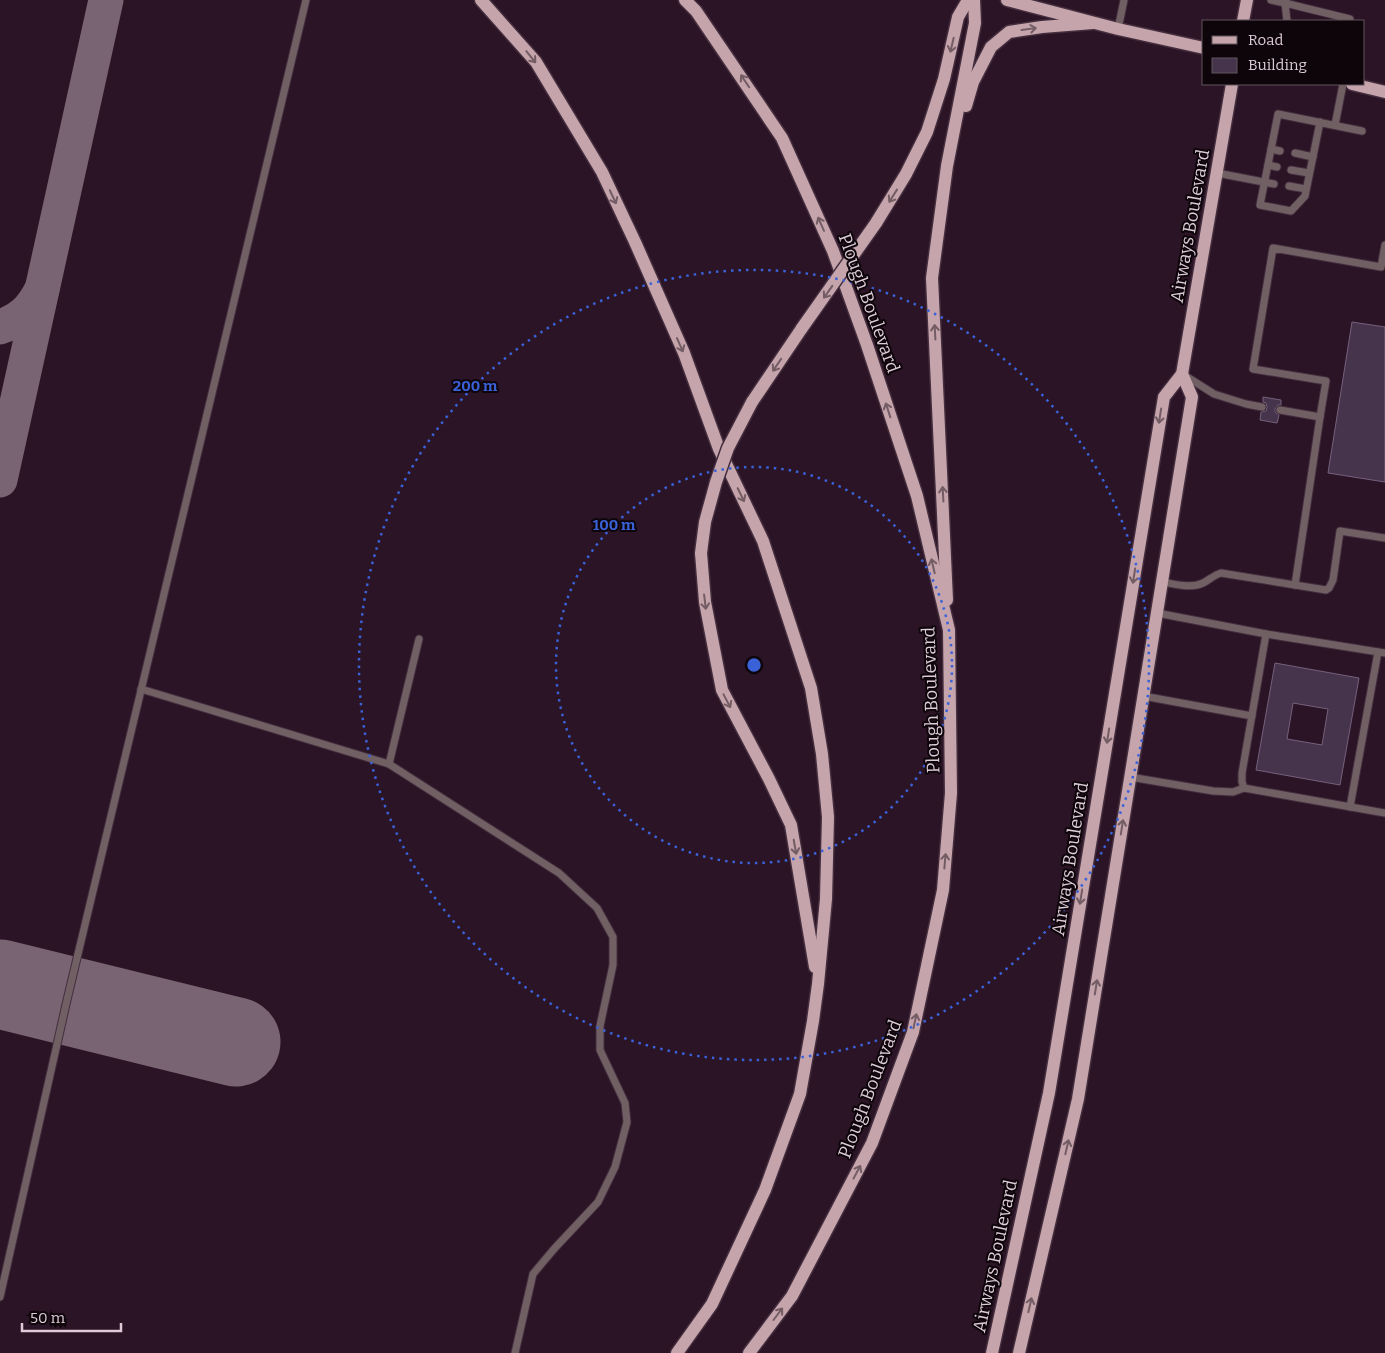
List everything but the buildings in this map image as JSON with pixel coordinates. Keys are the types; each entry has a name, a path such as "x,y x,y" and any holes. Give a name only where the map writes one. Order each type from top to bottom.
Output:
{"main road":[{"path":"474,0 500,20"},
{"path":"481,0 536,62 602,172 635,242 684,353 719,449 763,541 811,688 822,754 828,817 826,900 818,984 800,1094 765,1190 712,1304 677,1353"},
{"name":"Plough Boulevard","path":"685,0 696,11 782,138 833,251 867,345 917,496 948,630 951,793 944,880 913,1032 872,1144 792,1296 749,1353"},
{"path":"818,984 791,825 722,690 705,602 701,553 705,522 728,448 752,402 876,223 906,174 927,132 944,79 958,17 968,0"},
{"path":"948,630 932,278 947,166 975,23 974,0"},
{"path":"1007,0 1093,23 1202,48"},
{"path":"1243,20 1248,0"},
{"path":"947,166 973,82 991,47 1009,32 1093,23"},
{"name":"Airways Boulevard","path":"992,1353 1049,1093 1164,397 1182,374 1232,85"},
{"path":"1356,85 1385,92"},
{"path":"1020,1353 1078,1099 1192,397 1182,374"}],"lane":[{"path":"0,1297 67,1000 306,0"},
{"path":"1118,29 1124,0"},
{"path":"1271,0 1286,2 1309,12 1350,20"},
{"path":"1286,2 1287,20"},
{"path":"1335,125 1343,85"},
{"path":"1320,122 1305,196 1290,210 1260,205 1278,114 1320,122 1335,125 1362,131"},
{"path":"1271,149 1280,150"},
{"path":"1294,153 1313,157"},
{"path":"1268,165 1277,167"},
{"path":"1291,170 1310,173"},
{"path":"1217,173 1274,184"},
{"path":"1288,186 1306,189"},
{"path":"1295,585 1326,382 1253,369 1272,248 1381,267 1385,246"},
{"path":"1182,374 1214,394 1262,407"},
{"path":"1280,410 1320,417"},
{"path":"1162,582 1195,586 1221,573 1321,589 1329,588 1333,580 1340,532 1385,538"},
{"path":"1157,614 1266,634 1382,652 1350,806"},
{"path":"1244,788 1242,773 1266,634"},
{"path":"389,764 419,640"},
{"path":"141,689 389,764 559,873 597,908 612,938 612,965 600,1026 600,1050 625,1103 627,1122 615,1167 598,1202 533,1274 515,1353"},
{"path":"1143,696 1252,716"},
{"path":"1130,777 1213,791 1233,792 1244,788 1385,813"}],"taxiway":[{"path":"0,480 106,0"},
{"path":"0,327 14,321 25,313 42,289"}],"runway":[{"path":"0,984 236,1042"}]}
